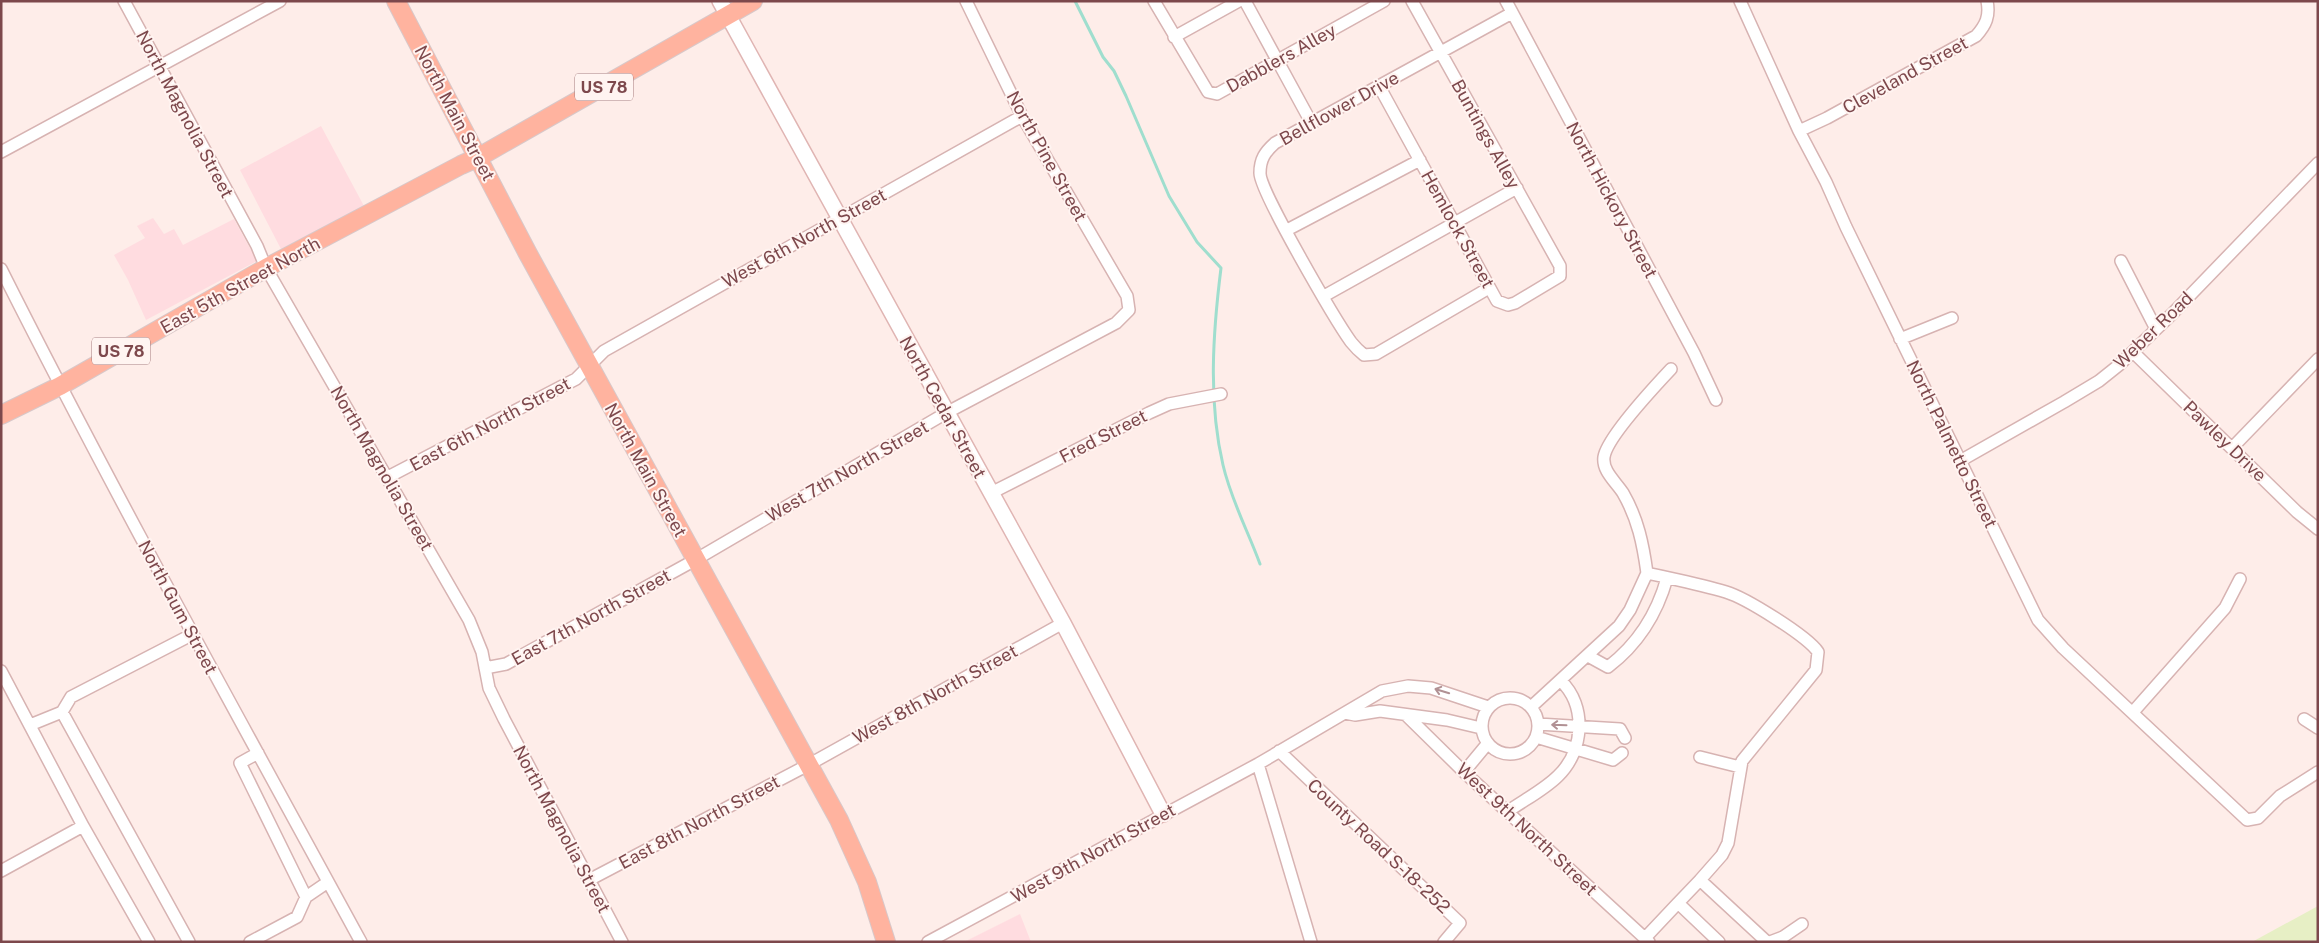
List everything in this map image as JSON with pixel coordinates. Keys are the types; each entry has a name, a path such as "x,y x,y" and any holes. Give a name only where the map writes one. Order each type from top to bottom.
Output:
{"main road":[{"name":"North Main Street","path":"396,1 480,157 527,252 854,850 867,882 886,942"},
{"name":"US 78","path":"480,157 724,9 753,1"},
{"name":"East 5th Street North","path":"1,415 60,386 266,268 461,165 480,157"}],"street":[{"name":"North Magnolia Street","path":"124,1 257,246 266,268 469,620 482,652 490,688 504,720 622,942"},
{"path":"1,152 161,68 280,1"},
{"name":"North Pine Street","path":"966,1 1022,116 1127,296 1129,310"},
{"name":"Dabblers Alley","path":"1154,1 1208,92 1217,94 1228,90 1278,59 1384,1"},
{"path":"1174,37 1239,1"},
{"path":"1245,1 1312,124"},
{"name":"Buntings Alley","path":"1412,1 1560,266"},
{"name":"North Hickory Street","path":"1506,1 1694,353 1716,400"},
{"name":"Cleveland Street","path":"1799,131 1827,118 1976,36 1987,22 1989,14 1987,1"},
{"name":"North Palmetto Street","path":"1742,2 1799,131 1826,182 1900,339 2038,620 2063,648 2133,712 2242,817 2253,820 2258,818 2280,796 2318,772"},
{"name":"North Cedar Street","path":"724,9 1063,624 1163,814"},
{"name":"Bellflower Drive","path":"1489,288 1376,354 1364,355 1358,351 1351,341 1324,296 1269,199 1259,174 1263,155 1275,143 1512,13"},
{"name":"Hemlock Street","path":"1379,86 1497,301 1508,305 1515,303 1560,276 1560,266"},
{"name":"West 6th North Street","path":"590,366 604,350 1022,116"},
{"path":"1287,230 1420,160"},
{"name":"Weber Road","path":"1960,461 2099,381 2133,352 2318,163"},
{"path":"1324,296 1517,188"},
{"path":"2121,261 2156,329"},
{"name":"North Gum Street","path":"1,269 60,386 361,942"},
{"name":"West 7th North Street","path":"695,560 946,413 1116,323 1129,310"},
{"path":"1900,339 1952,318"},
{"name":"Pawley Drive","path":"2133,352 2297,512 2318,529"},
{"path":"2232,448 2318,359"},
{"name":"East 6th North Street","path":"388,478 576,379 590,366"},
{"path":"1531,707 1562,681 1619,626 1630,610 1647,573 1637,521 1621,491 1611,478 1604,457 1609,445 1641,401 1671,369"},
{"name":"Fred Street","path":"991,493 1169,404 1221,394"},
{"name":"East 7th North Street","path":"485,668 506,664 695,560"},
{"path":"1647,573 1728,592 1785,624 1813,644 1818,652 1816,670 1742,760 1728,843 1722,855 1647,940"},
{"path":"1588,656 1608,667 1631,647 1651,617 1667,578"},
{"path":"2133,712 2225,608 2240,579"},
{"name":"West 8th North Street","path":"808,765 1063,624"},
{"path":"30,725 62,712 71,697 193,634"},
{"path":"1,671 83,826 149,942"},
{"path":"1507,812 1558,776 1568,764 1574,750 1580,725 1574,697 1562,681"},
{"name":"West 9th North Street","path":"928,942 1258,764 1376,694 1408,686 1432,688 1488,707"},
{"path":"1376,694 1380,711"},
{"path":"1510,697 1519,698 1531,707 1538,724 1536,737 1523,751 1514,754 1496,751 1488,743 1481,728 1482,719 1488,707 1501,698 1510,697"},
{"name":"West 9th North Street","path":"1345,713 1355,715 1380,711 1447,720 1481,728"},
{"path":"62,712 189,942"},
{"name":"West 9th North Street","path":"1406,714 1464,772 1647,940"},
{"path":"2304,719 2318,728"},
{"path":"1538,724 1580,725 1620,729 1625,738"},
{"path":"1536,737 1574,750 1614,760 1622,753"},
{"path":"1464,772 1488,743"},
{"name":"County Road S-18-252","path":"1279,751 1460,923 1444,942"},
{"path":"258,753 240,763 306,898"},
{"path":"1700,757 1740,767"},
{"path":"1258,764 1310,942"},
{"name":"East 8th North Street","path":"589,880 808,765"},
{"path":"1,871 83,826"},
{"path":"1700,880 1768,942 1783,937 1802,924"},
{"path":"250,942 298,917 306,898 328,882"},
{"path":"1678,903 1719,942"}],"shaded area":[{"path":"321,126 364,206 281,249 240,170"},
{"path":"153,218 164,234 174,229 183,245 234,219 257,261 146,320 128,280 114,255 145,238 137,226"},
{"path":"1020,914 1031,942 964,942"}],"green space":[{"path":"2318,906 2318,942 2252,942"}],"waterway":[{"path":"1075,1 1103,57 1114,71 1169,196 1197,242 1221,268 1213,367 1218,441 1230,491 1260,564"}]}
